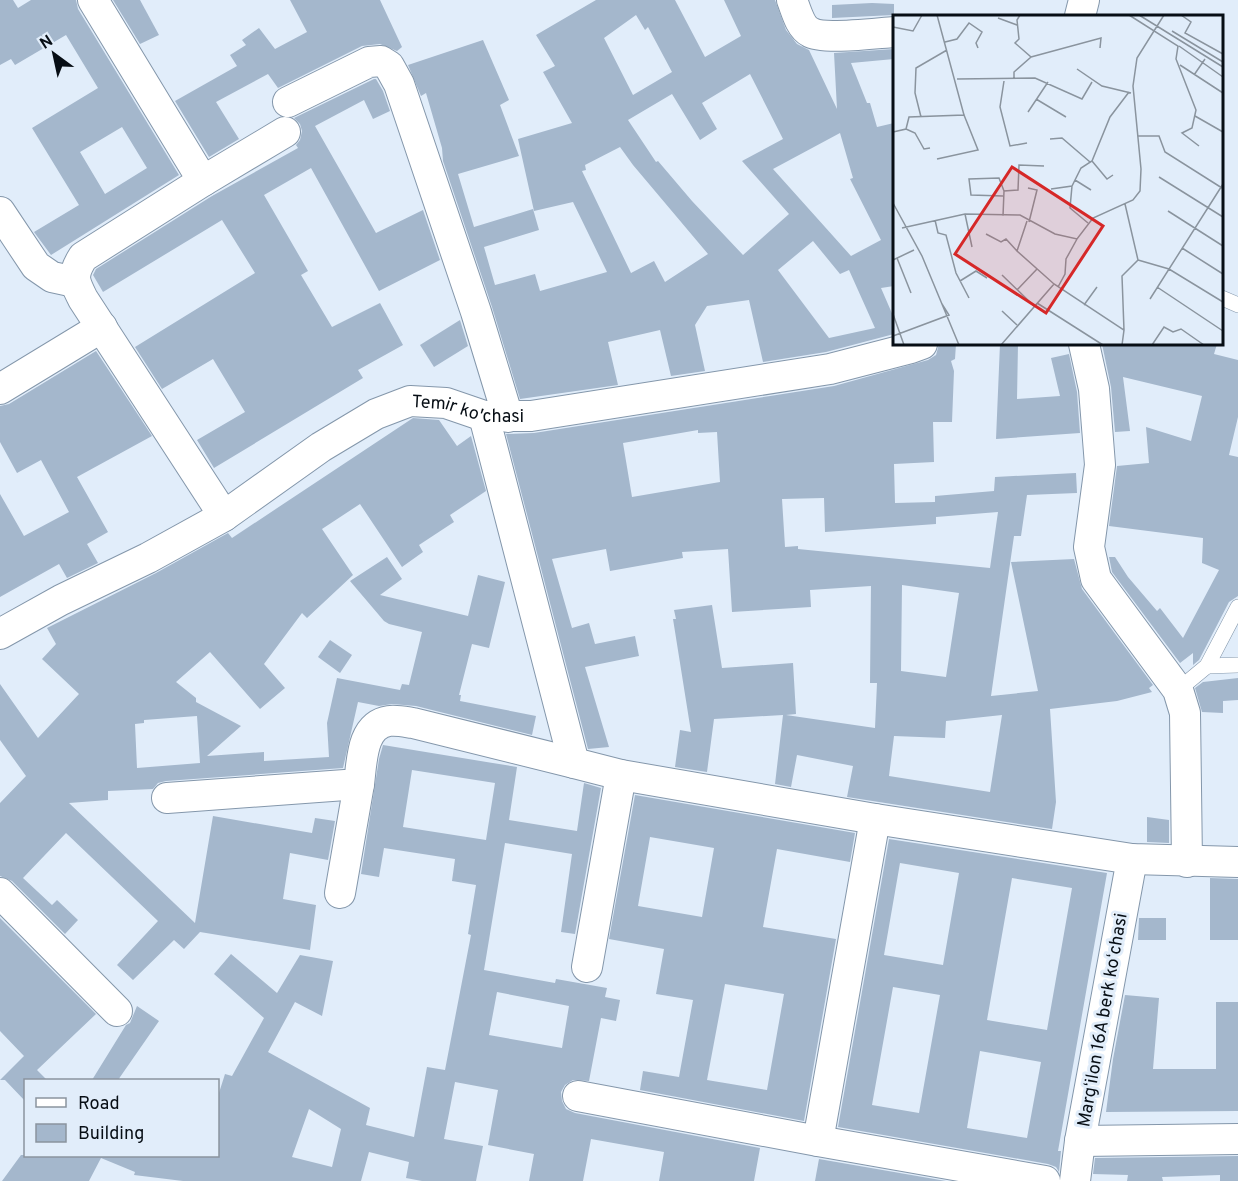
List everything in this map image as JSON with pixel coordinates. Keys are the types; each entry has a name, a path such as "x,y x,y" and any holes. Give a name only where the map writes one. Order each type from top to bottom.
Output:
{"street":[{"path":"93,0 203,181"},
{"path":"792,0 802,23 810,32 826,36 893,32"},
{"path":"1080,15 1084,0"},
{"path":"288,102 369,62 381,61 389,66 399,84 476,312 496,416 574,763"},
{"path":"224,516 83,299 75,282 75,269 83,257 285,132"},
{"path":"0,212 36,266 52,277 75,282"},
{"path":"0,388 102,327"},
{"name":"Temir ko'chasi","path":"0,633 61,600 148,558 224,516 321,447 376,414 410,401 446,403 496,416 531,416 830,369 919,345"},
{"path":"1084,345 1094,389 1100,465 1089,547 1096,579 1178,690 1185,713 1187,862"},
{"path":"340,893 365,743 370,732 381,723 392,720 413,723 621,775 875,819 1132,859 1238,862"},
{"path":"587,967 621,775"},
{"path":"167,798 359,784"},
{"path":"818,1142 875,819"},
{"name":"Margʻilon 16А berk koʻchasi","path":"1075,1181 1080,1141 1132,859"},
{"path":"0,893 117,1011"},
{"path":"578,1096 818,1142 1045,1181"},
{"path":"1080,1141 1238,1139"}],"lane":[{"path":"1223,299 1238,305"},
{"path":"1178,690 1207,666 1238,607"},
{"path":"1207,666 1238,665"}],"building":[{"path":"0,0 13,0 18,8 31,0 76,0 78,9 179,175 51,255 34,232 79,205 32,128 98,88 66,35 15,65 11,59 0,65","holes":["122,127 147,168 105,194 80,152"]},
{"path":"113,0 140,0 159,35 140,44"},
{"path":"290,0 380,0 402,47 397,51 380,44 362,46 278,88 268,74 216,102 239,139 209,157 175,101 237,66 230,55 246,45 242,40 259,28 275,49 307,32"},
{"path":"596,0 675,0 705,57 741,36 724,0 775,0 786,30 797,44 809,50 837,109 834,53 893,49 893,59 851,63 867,103 870,103 877,127 893,123 893,286 881,288 893,316 893,334 826,352 763,362 749,300 707,306 695,325 705,371 671,376 660,330 608,342 618,385 520,399 443,161 442,148 426,93 421,96 408,65 483,40 509,100 500,105 519,156 458,174 474,227 533,209 539,230 484,247 495,285 535,274 540,291 607,272 573,202 534,211 518,139 572,123 543,72 555,66 536,35","holes":["636,15 645,30 648,27 672,72 633,95 604,38","750,74 783,139 742,161 789,214 743,255 658,161 656,162 628,120 672,94 700,140 717,129 702,103","840,133 853,178 850,179 881,240 851,256 773,169","620,147 708,254 665,282 654,261 631,273 582,171 586,170 585,165","813,241 840,274 849,270 875,328 829,338 778,270"]},
{"path":"894,4 894,15 832,18 832,5"},
{"path":"374,79 383,91 390,111 373,119 364,100 315,126 376,233 423,210 440,260 379,291 311,168 264,195 308,271 301,275 332,327 380,303 403,345 358,370 363,378 214,468 197,440 245,412 213,359 162,389 135,347 255,273 222,220 103,292 93,275 96,269 212,196 298,148 296,145 302,131 300,124 294,118"},
{"path":"460,320 468,346 434,367 420,345"},
{"path":"939,345 956,345 955,359 951,361 954,371 952,422 933,422 934,462 894,464 895,503 935,502 935,496 994,491 995,477 1076,473 1077,493 1027,495 1021,536 1014,536 991,696 1038,691 1011,562 1074,559 1082,589 1153,685 1149,688 1152,692 1117,701 1050,709 1056,802 1052,829 847,797 853,766 797,755 791,787 775,784 783,715 714,719 707,772 675,767 680,730 691,732 673,619 676,619 674,610 712,605 722,668 793,663 796,714 786,715 875,728 877,683 870,683 871,586 810,590 811,607 732,612 728,549 682,552 683,558 610,571 606,549 552,559 572,628 589,623 595,644 635,636 639,656 585,667 609,747 588,749 506,434 534,433 834,386 928,360 936,355","holes":["698,430 698,433 717,432 720,482 632,497 623,443","824,498 825,532 936,524 936,517 998,512 990,568 798,549 798,546 785,547 782,499","902,585 959,593 946,677 901,671","1002,715 990,792 889,776 894,736 945,738 946,721"]},
{"path":"1000,345 1018,345 1017,399 1060,396 1051,358 1069,354 1077,392 1080,433 996,439"},
{"path":"1102,345 1217,345 1214,354 1238,360 1238,417 1229,455 1238,457 1238,596 1229,602 1199,660 1193,665 1193,653 1180,663 1112,572 1109,557 1115,557 1128,577 1157,611 1160,608 1183,638 1219,570 1202,563 1203,538 1109,526 1117,466 1149,463 1146,427 1191,441 1202,396 1123,377 1130,431 1115,432 1111,387"},
{"path":"96,351 152,436 77,477 108,532 87,544 98,563 67,578 59,564 0,597 0,494 24,536 69,512 41,460 17,473 0,442 0,406 9,404"},
{"path":"413,418 439,420 457,446 471,436 486,491 450,515 454,522 419,545 423,552 402,567 360,504 322,529 353,575 307,618 302,613 264,664 285,688 260,709 210,652 176,682 196,698 196,702 241,726 207,756 264,752 264,761 329,757 327,723 337,678 400,690 402,684 409,685 422,632 384,621 350,581 387,557 402,579 380,595 468,616 478,575 505,582 489,648 472,644 459,695 461,695 460,701 536,716 532,735 416,706 392,704 379,706 358,702 343,768 166,781 158,783 153,789 108,791 108,800 69,803 195,923 213,816 312,833 315,818 335,821 328,860 290,853 283,899 316,905 310,950 200,932 184,949 174,940 133,980 117,965 158,921 66,833 23,878 52,905 57,900 78,920 65,934 12,881 0,876 0,803 26,776 0,740 0,684 38,738 79,694 42,659 56,644 47,628 156,573 228,533 232,538","holes":["197,716 200,763 137,768 135,724 144,723 144,720"]},
{"path":"330,640 352,655 340,673 318,657"},
{"path":"1238,678 1238,700 1223,701 1223,713 1202,712 1195,688 1203,682"},
{"path":"383,745 517,767 509,820 577,831 584,783 601,788 575,934 561,932 572,854 505,843 484,970 555,983 556,979 607,988 605,997 620,1000 616,1021 601,1018 589,1081 573,1080 565,1085 561,1092 566,1109 575,1113 760,1148 754,1181 659,1181 664,1152 591,1139 583,1181 529,1181 534,1154 488,1145 498,1090 455,1082 444,1139 483,1146 476,1181 422,1181 406,1178 409,1162 369,1152 361,1181 183,1181 134,1175 135,1172 101,1158 89,1181 2,1181 21,1155 24,1157 219,1157 219,1093 225,1074 232,1076 264,1018 214,974 231,954 277,993 300,955 333,961 322,1016 295,1002 268,1052 370,1108 366,1125 414,1137 427,1067 445,1070 471,935 468,934 476,885 452,881 455,859 384,848 379,877 361,874","holes":["412,770 495,783 486,840 403,827","497,992 569,1006 562,1048 489,1035","309,1109 341,1129 332,1167 292,1157"]},
{"path":"635,795 855,833 850,862 777,849 763,927 836,939 804,1121 640,1090 643,1071 679,1077 693,1000 656,994 664,949 609,939","holes":["650,837 714,848 702,917 638,906","725,984 784,994 767,1090 707,1080"]},
{"path":"1147,817 1169,820 1169,843 1147,842"},
{"path":"889,839 1107,873 1058,1151 1061,1151 1059,1172 1056,1167 1048,1164 838,1127","holes":["900,863 959,873 943,965 884,955","1012,878 1072,888 1047,1030 987,1020","893,987 940,995 919,1113 872,1105","980,1051 1041,1062 1027,1138 967,1128"]},
{"path":"1210,878 1238,879 1238,940 1210,940"},
{"path":"0,918 96,1014 37,1070 46,1079 24,1079 24,1100 5,1080 0,1080 24,1056 0,1031"},
{"path":"1139,918 1166,918 1166,940 1138,940"},
{"path":"1125,995 1159,998 1153,1069 1216,1069 1216,1002 1238,1002 1238,1111 1106,1112"},
{"path":"137,1006 159,1021 119,1079 93,1079 126,1025 130,1023"},
{"path":"1238,1156 1238,1181 1220,1181 1220,1175 1162,1177 1163,1181 1127,1181 1128,1175 1093,1174 1095,1158"},
{"path":"819,1159 946,1181 815,1181"}]}
